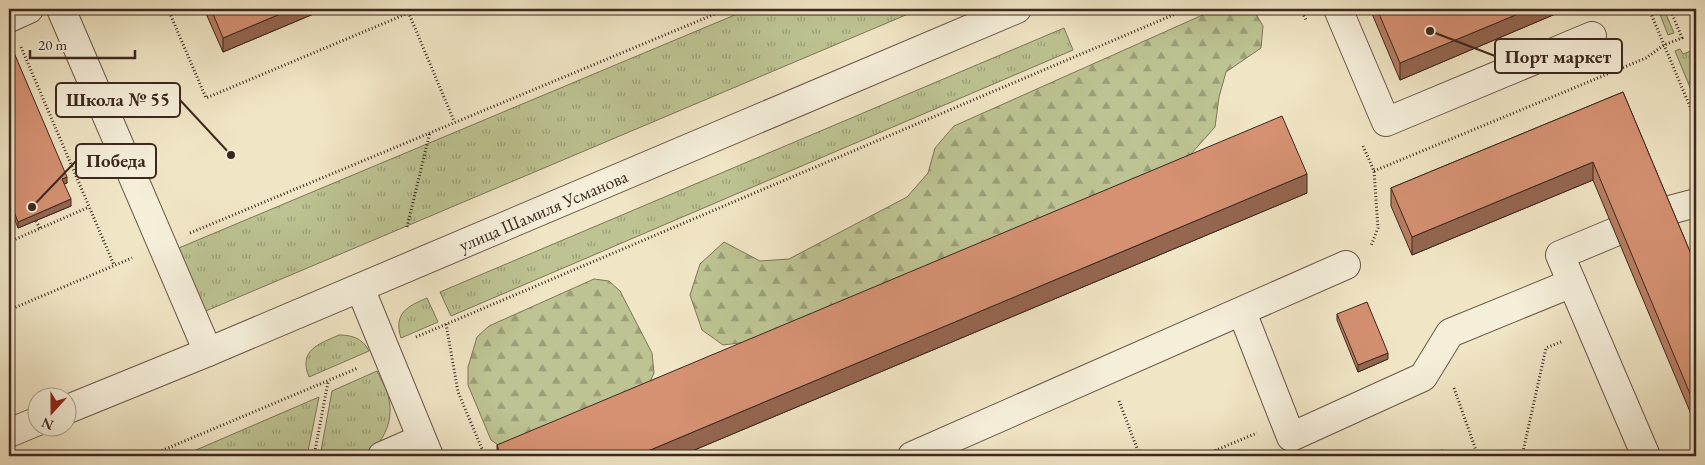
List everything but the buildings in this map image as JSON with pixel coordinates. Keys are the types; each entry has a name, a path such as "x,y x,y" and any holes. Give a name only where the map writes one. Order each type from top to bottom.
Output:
{"street":[{"path":"9,18 29,9"},
{"path":"61,9 208,352"},
{"name":"улица Шамиля Усманова","path":"78,405 360,288 1017,9"},
{"path":"1338,9 1386,122 1592,36"},
{"path":"1666,211 1696,203"},
{"path":"1615,232 1560,255 1646,456"},
{"path":"912,456 1346,266"},
{"path":"1242,312 1290,437 1423,376 1450,333 1572,283"},
{"path":"360,288 425,448 382,456"},
{"path":"9,433 28,425"}],"path":[{"path":"168,9 206,98 408,11 418,9"},
{"path":"192,232 454,121 727,9"},
{"path":"149,456 373,361 386,350 446,324 1187,9"},
{"path":"1301,9 1309,27"},
{"path":"1649,9 1696,121"},
{"path":"1374,171 1646,58 1664,45 1682,38 1670,9"},
{"path":"408,11 454,121"},
{"path":"20,45 114,265"},
{"path":"407,227 430,132"},
{"path":"1346,266 1370,248 1378,228 1374,171 1362,144"},
{"path":"9,242 89,207"},
{"path":"36,221 40,228"},
{"path":"9,310 136,256"},
{"path":"446,324 458,392 486,456"},
{"path":"1522,456 1546,348"},
{"path":"1440,350 1478,456"},
{"path":"1108,371 1140,456"},
{"path":"314,456 328,381"},
{"path":"1202,456 1285,421"},
{"path":"1216,450 1219,456"},
{"path":"1421,456 1442,451 1466,456"}],"green space":[{"path":"749,9 920,9 201,313 174,250"},
{"path":"1216,9 1253,9 1263,26 1261,48 1226,72 1219,97 1215,127 1190,155 748,342 723,345 702,330 690,295 700,264 724,242 760,261 789,259 907,197 928,173 935,148 954,126"},
{"path":"1658,9 1664,9 1674,33 1668,35"},
{"path":"1064,28 1073,50 451,316 440,292"},
{"path":"1680,49 1683,54 1696,49 1696,102 1675,51"},
{"path":"594,279 609,281 620,291 652,353 654,373 646,391 501,447 491,440 468,385 468,367 477,337 489,326"},
{"path":"427,298 438,322 401,338 399,322 401,316 408,308"},
{"path":"339,335 357,338 364,343 369,351 309,377 306,368 308,354 318,345"},
{"path":"377,371 387,393 390,408 388,426 380,441 367,452 355,457 320,456 332,391"},
{"path":"319,397 307,456 182,456"}],"place":[{"name":"Порт маркет","path":"1430,31"},
{"name":"Школа № 55","path":"231,155"},
{"name":"Победа","path":"32,207"}]}
